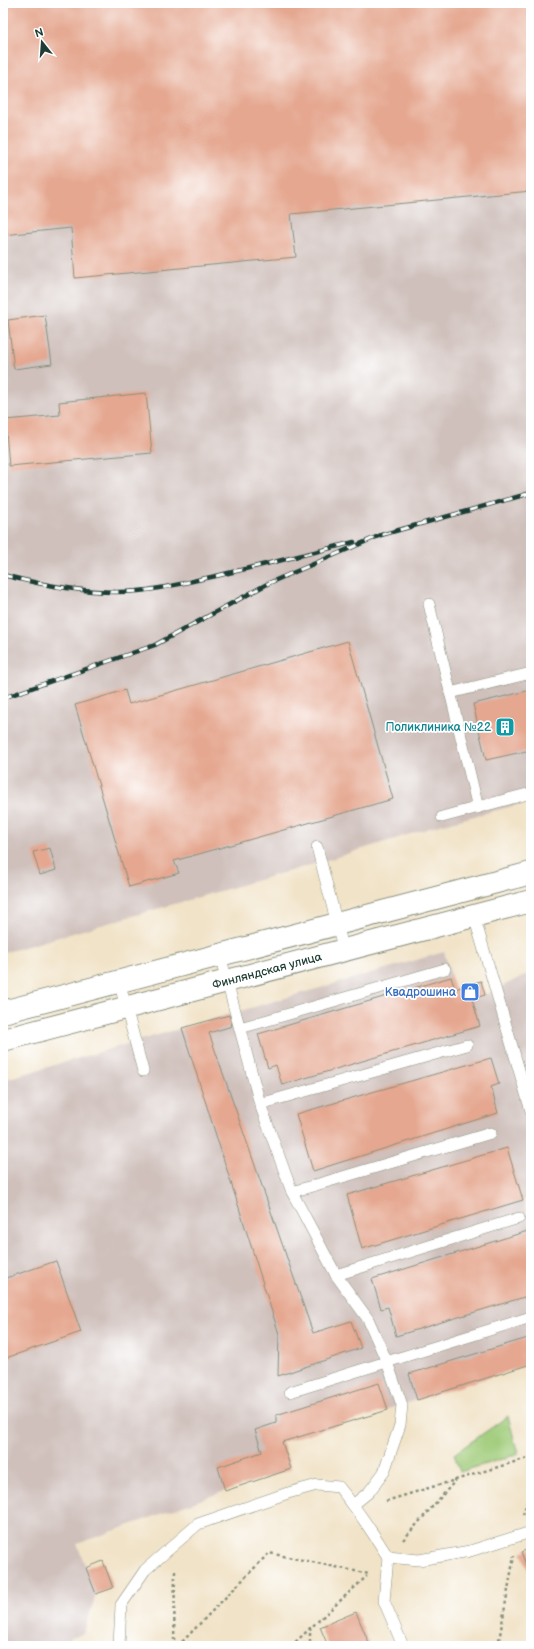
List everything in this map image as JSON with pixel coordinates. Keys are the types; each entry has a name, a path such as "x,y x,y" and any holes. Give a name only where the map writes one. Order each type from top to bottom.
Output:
{"street":[{"path":"3,1012 531,873"},
{"name":"Финляндская улица","path":"3,1040 531,901"}],"lane":[{"path":"429,604 478,808"},
{"path":"450,693 531,673"},
{"path":"442,817 531,793"},
{"path":"317,847 344,951"},
{"path":"474,916 531,1111"},
{"path":"220,955 260,1104 292,1192 336,1275 368,1319 387,1362 402,1405 400,1426 384,1472 355,1509"},
{"path":"240,1028 445,969"},
{"path":"119,981 143,1071"},
{"path":"260,1104 466,1045"},
{"path":"292,1192 490,1133"},
{"path":"336,1275 519,1218"},
{"path":"290,1392 531,1317"},
{"path":"118,1646 121,1605 145,1570 198,1524 288,1492 317,1485 339,1487 388,1557 384,1601 403,1646"},
{"path":"388,1557 419,1560 470,1551 531,1532"}],"path":[{"path":"355,1509 531,1457"},
{"path":"291,1646 388,1557 456,1480"},
{"path":"498,1646 517,1536 531,1488"},
{"path":"174,1646 175,1544"},
{"path":"178,1646 269,1553 369,1574"},
{"path":"310,1628 310,1646"}],"shaded area":[{"path":"3,3 531,3 531,801 436,826 321,862 3,953"},
{"path":"444,952 459,1003 485,995 531,972 531,1198 523,1200 531,1227 531,1364 282,1442 291,1469 77,1544 96,1594 84,1633 53,1646 3,1646 3,1080"}],"green space":[{"path":"508,1416 518,1454 460,1472 454,1454"}],"building":[{"path":"3,3 531,3 531,191 291,214 296,257 75,278 71,228 3,235"},
{"path":"45,315 52,364 14,369 8,320"},
{"path":"146,393 152,453 9,466 5,420 60,415 59,402"},
{"path":"348,641 393,799 174,861 179,873 129,887 75,705 125,690 129,704"},
{"name":"Поликлиника №22","path":"531,690 531,750 486,760 473,704"},
{"path":"50,848 56,870 40,875 33,852"},
{"path":"451,977 455,989 481,981 485,995 472,999 480,1026 282,1085 276,1065 268,1068 258,1034"},
{"path":"229,1015 232,1026 209,1033 313,1333 351,1321 361,1348 278,1376 279,1334 182,1028"},
{"path":"491,1058 499,1084 491,1087 498,1113 313,1171 296,1114"},
{"path":"507,1148 523,1200 362,1249 347,1195"},
{"path":"531,1230 531,1295 396,1336 388,1307 381,1309 372,1279"},
{"path":"56,1261 81,1332 3,1359 3,1279"},
{"path":"531,1337 531,1364 417,1400 409,1374"},
{"path":"379,1383 388,1410 282,1442 291,1469 225,1491 218,1467 262,1452 255,1430 276,1423 276,1415"},
{"path":"531,1548 531,1577 521,1552"},
{"path":"103,1561 113,1588 96,1594 86,1568"},
{"path":"356,1612 370,1646 328,1646 320,1627"}],"railway":[{"path":"3,698 155,645 269,583 381,535 531,493"},
{"path":"3,575 70,589 104,592 138,591 168,587 354,542"}],"place":[{"name":"Поликлиника №22","path":"505,727"},
{"name":"Квадрошина","path":"470,992"}]}
